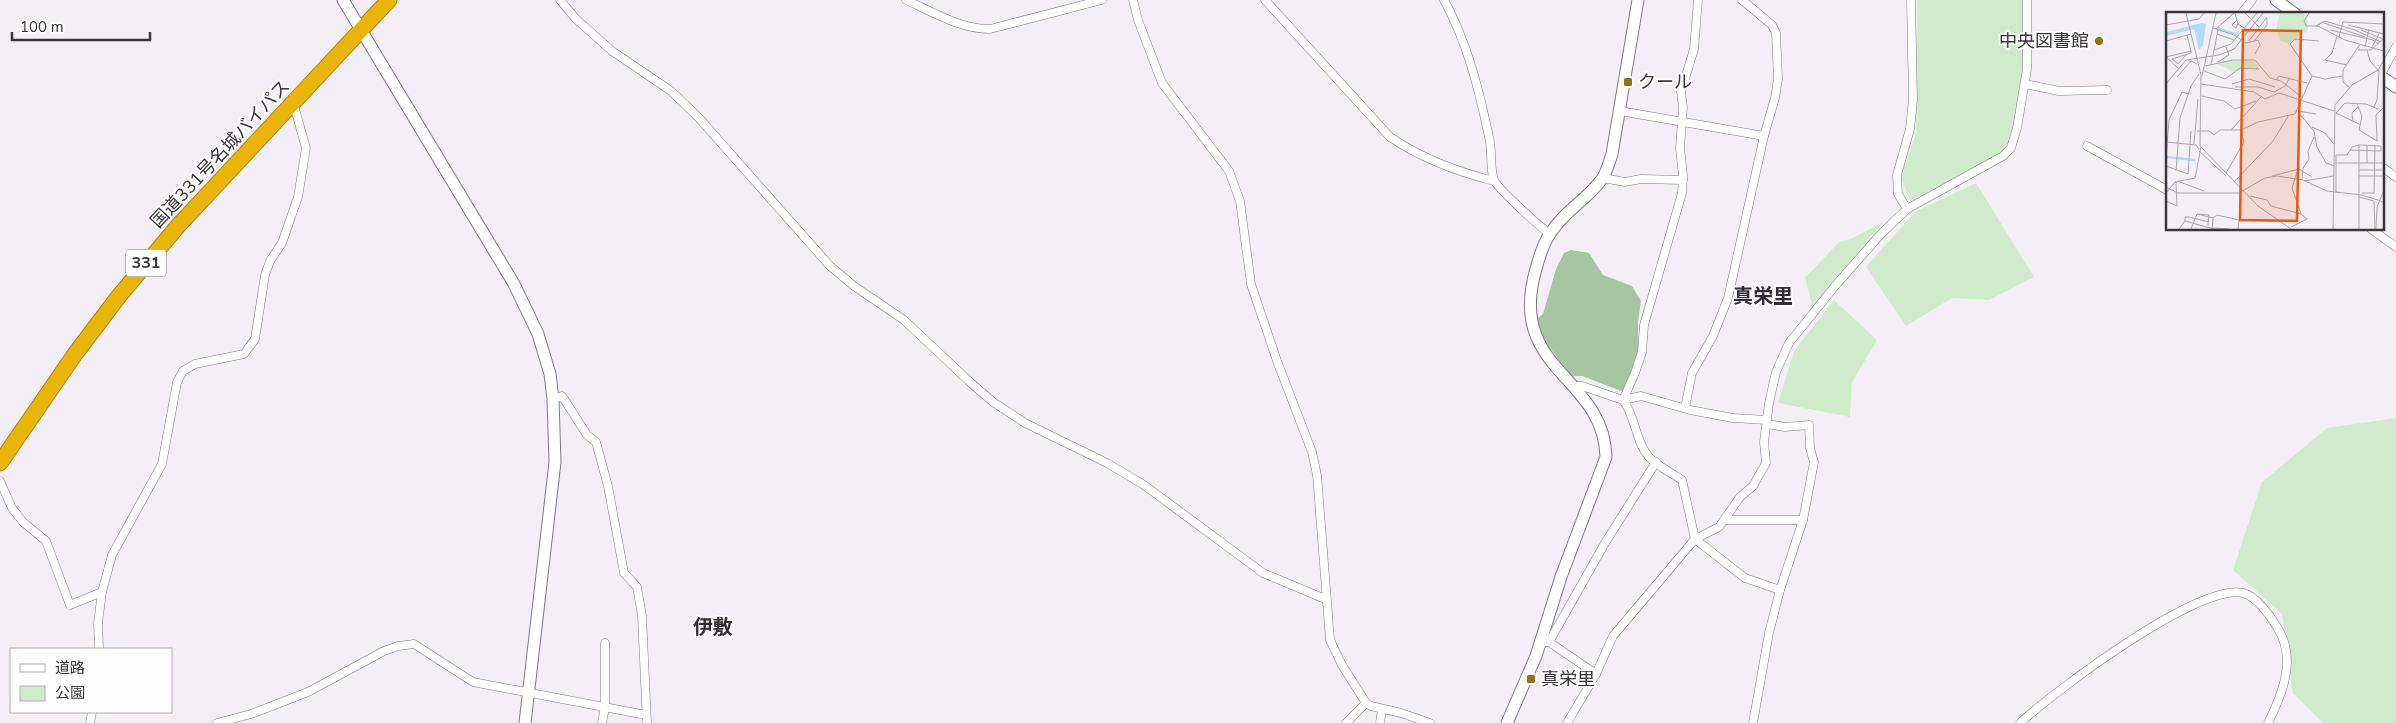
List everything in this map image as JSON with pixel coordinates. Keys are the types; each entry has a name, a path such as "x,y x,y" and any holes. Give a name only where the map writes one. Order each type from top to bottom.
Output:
{"highway":[{"name":"国道331号名城バイパス","path":"0,463 75,354 119,296 178,226 389,0"}],"street":[{"path":"342,0 527,309 550,374 554,399 555,462 525,723"},
{"path":"560,0 576,19 612,50 671,90 699,118 830,266 854,286 904,320 993,402 1025,423 1107,463 1144,485 1263,573 1325,599"},
{"path":"906,0 966,26 990,29 1102,0"},
{"path":"1133,0 1138,20 1162,83 1230,171 1240,201 1251,284 1314,460 1317,475 1325,599 1330,640 1342,665 1366,702 1382,709 1416,717 1430,723"},
{"path":"1265,0 1390,137 1404,146 1441,163 1467,174 1494,181 1536,224 1550,234"},
{"path":"1444,0 1460,31 1470,65 1490,144 1494,181"},
{"path":"1545,642 1561,577 1606,457 1606,444 1590,408 1538,344 1531,327 1529,309 1531,288 1550,234 1603,178 1612,154 1638,0"},
{"path":"1622,400 1635,373 1642,352 1644,325 1682,193 1683,180 1680,148 1683,107 1681,92 1694,49 1698,0"},
{"path":"1685,408 1692,373 1713,336 1728,298 1764,136 1775,98 1778,43 1772,25 1742,0"},
{"path":"1907,209 1898,194 1897,175 1910,129 1912,110 1911,0"},
{"path":"1567,723 1596,674 1613,636 1695,539 1719,526 1740,497 1753,486 1766,463 1764,442 1776,372 1790,342 1835,286 1880,235 1907,209 2003,156 2012,148 2025,84 2028,37 2027,0"},
{"path":"2243,12 2252,0"},
{"path":"2276,0 2292,12"},
{"path":"2384,68 2396,47"},
{"path":"2384,78 2396,87"},
{"path":"2025,84 2059,91 2107,90"},
{"path":"99,648 98,623 102,592 112,555 162,464 177,382 183,371 195,364 244,354 255,339 265,275 270,261 282,244 298,196 306,148 293,102"},
{"path":"1620,111 1764,136"},
{"path":"2087,146 2166,189"},
{"path":"2384,168 2396,177"},
{"path":"1603,178 1625,182 1641,179 1683,180"},
{"path":"2371,230 2396,247"},
{"path":"1573,386 1582,386 1622,400 1641,396 1685,408 1733,418 1767,422 1785,427 1809,424 1810,448 1814,462 1803,520 1780,590 1753,723"},
{"path":"217,723 251,714 308,692 384,651 398,646 414,644 473,682 605,707 646,719 642,616 637,587 624,574 608,486 596,442 587,435 562,396 554,399"},
{"path":"1622,400 1630,410 1637,434 1649,458 1682,480 1695,539 1745,578 1780,590"},
{"path":"1507,723 1545,642 1656,462"},
{"path":"0,482 12,508 23,522 46,541 70,604 102,592"},
{"path":"1724,520 1803,520"},
{"path":"2020,723 2044,701 2101,661 2163,622 2222,593 2241,592 2249,595 2264,610 2284,637 2287,649 2286,684 2268,723"},
{"path":"1545,642 1596,674"},
{"path":"602,723 605,707 605,643"},
{"path":"1346,723 1366,702"},
{"path":"1380,723 1382,709"}],"green space":[{"path":"1917,0 2024,0 2024,58 2016,125 2009,142 2000,154 1910,201 1901,177 1916,133"},
{"path":"1976,183 2034,277 1989,300 1952,298 1906,326 1866,267 1915,212"},
{"path":"1883,222 1813,308 1805,278 1839,242 1851,239"},
{"path":"1571,250 1589,253 1603,275 1632,286 1641,301 1638,322 1638,351 1625,388 1621,391 1582,376 1573,376 1565,370 1537,328 1538,318 1543,314 1556,269 1564,253"},
{"path":"1834,300 1877,340 1852,382 1850,417 1778,403 1794,351"},
{"path":"2396,418 2396,723 2323,723 2293,693 2282,614 2233,570 2262,482 2327,428"}],"place":[{"name":"中央図書館","path":"2099,41"},
{"name":"クール","path":"1628,82"},
{"name":"真栄里","path":"1531,679"}],"district":[{"name":"真栄里","path":"1763,296"},
{"name":"伊敷","path":"713,627"}]}
